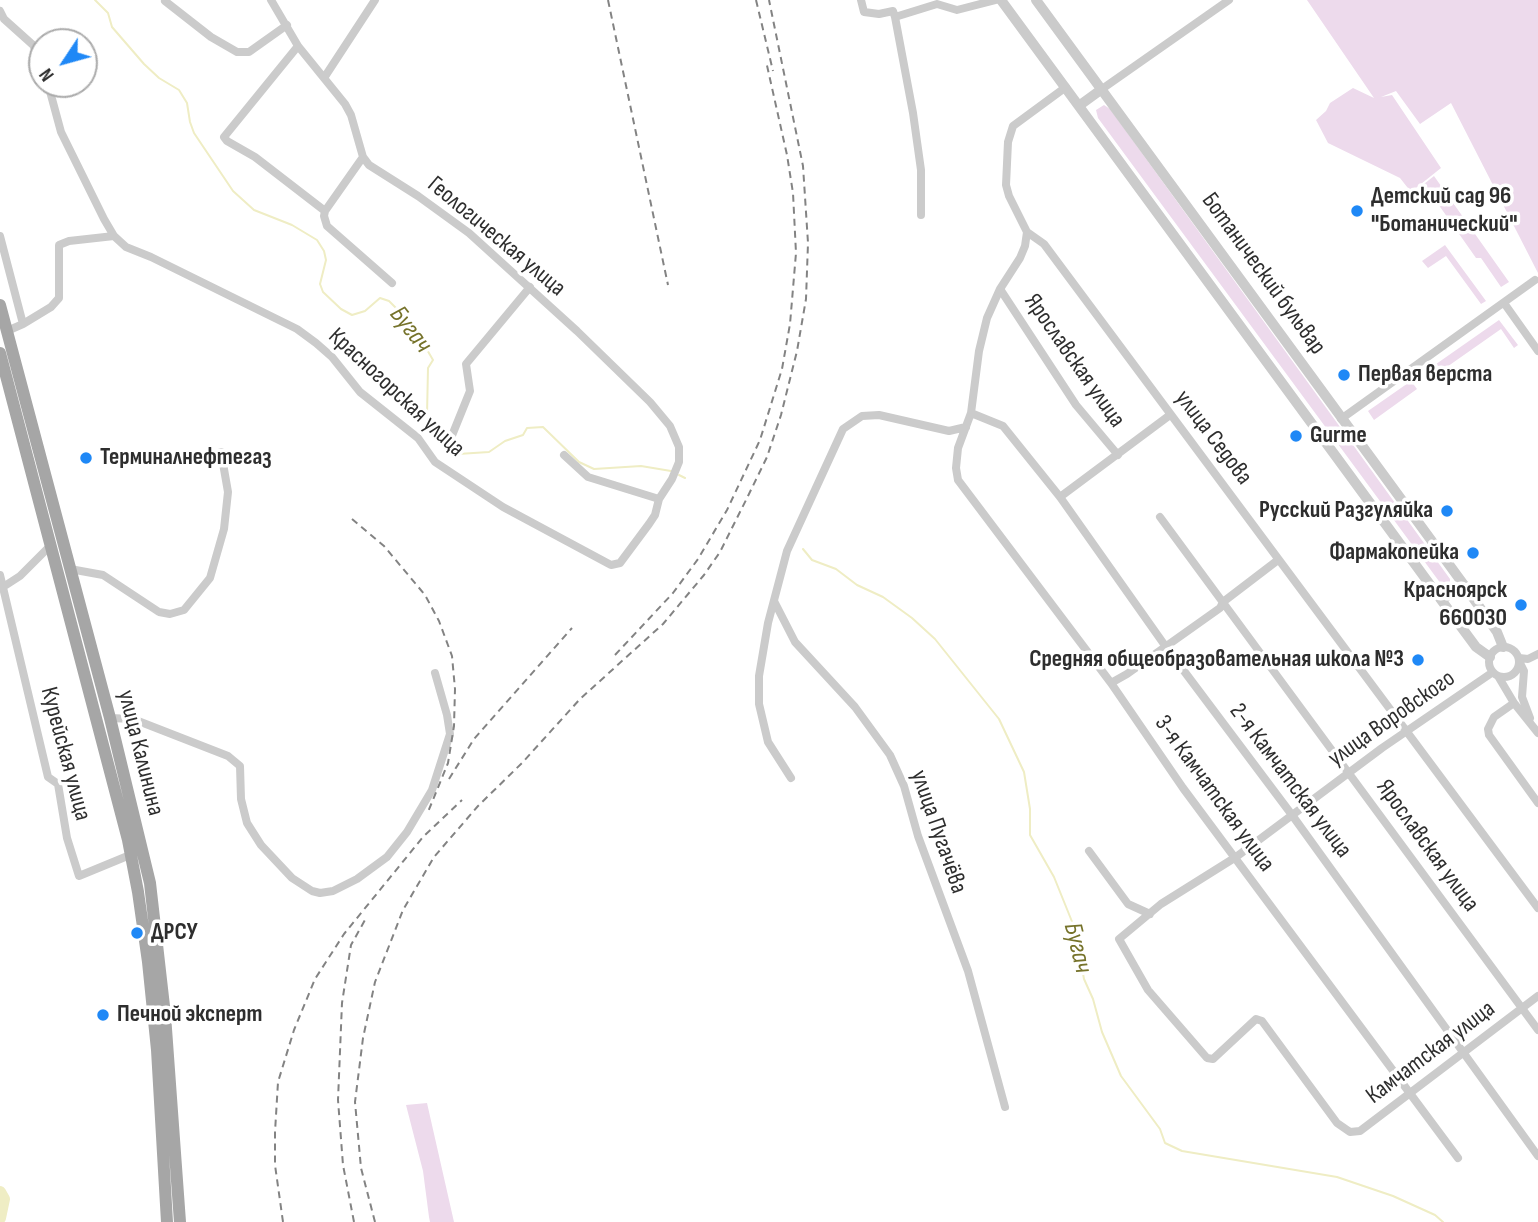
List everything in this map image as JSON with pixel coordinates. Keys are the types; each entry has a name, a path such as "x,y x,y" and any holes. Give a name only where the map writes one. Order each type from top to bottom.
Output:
{"main road":[{"name":"улица Калинина","path":"0,305 21,407 70,569 150,883 165,1015 180,1222"},
{"name":"улица Калинина","path":"0,353 21,407"},
{"name":"улица Калинина","path":"33,453 50,546 130,855 143,922 157,1050 167,1222"}],"street":[{"path":"324,78 375,0"},
{"path":"861,0 864,12 879,14 893,11 895,17 913,113 920,170 921,215"},
{"path":"895,17 937,4 957,10 999,0"},
{"name":"Ботанический бульвар","path":"999,0 1080,105 1476,647 1490,657"},
{"name":"Ботанический бульвар","path":"1036,0 1464,585 1497,632 1503,647"},
{"path":"1080,105 1229,0"},
{"path":"165,1 211,37 237,52 249,52 287,25"},
{"path":"275,1 298,46 351,115 363,157 326,211 324,216 327,226 392,283"},
{"path":"0,11 4,19 28,41"},
{"path":"298,46 225,137 326,211"},
{"path":"791,778 768,742 759,704 759,676 787,551 843,429 862,416 879,415 949,431 966,427 971,413 979,351 987,318 1025,246 1027,232 1006,185 1013,126 1066,87"},
{"path":"7,331 51,307 59,298 59,245 69,241 114,236 61,132 52,98"},
{"name":"Геологическая улица","path":"363,157 369,165 469,233 530,287 650,402 670,426"},
{"name":"улица Седова","path":"1027,232 1044,244 1538,908"},
{"path":"0,236 23,324"},
{"name":"Красногорская улица","path":"114,236 126,247 297,329 332,357 360,392 418,439 435,462 503,507 611,565 620,563 649,524 655,515 659,499 672,480 679,462 679,447 670,426"},
{"path":"1341,419 1535,280"},
{"path":"451,439 470,391 466,364 530,287"},
{"name":"Ярославская улица","path":"1000,289 1076,405 1118,455"},
{"path":"1504,303 1538,351"},
{"name":"2-я Камчатская улица","path":"971,413 1003,426 1060,497 1166,647 1292,815 1538,1156"},
{"path":"1060,497 1170,415"},
{"name":"3-я Камчатская улица","path":"966,427 958,447 958,480 1111,683 1183,788 1458,1158"},
{"path":"70,569 103,575 159,612 170,614 184,610 210,578 223,529 228,492 221,452"},
{"path":"564,455 588,477 659,499"},
{"name":"Ярославская улица","path":"1160,517 1538,1030"},
{"path":"3,587 20,576 50,546"},
{"path":"1111,683 1220,608 1223,602 1278,560"},
{"name":"Курейская улица","path":"0,575 48,777 58,784 67,838 79,876 130,855"},
{"path":"1442,601 1464,585"},
{"name":"улица Пугачёва","path":"774,601 795,642 855,707 890,755 904,786 918,836 968,971 1005,1107"},
{"path":"1503,647 1512,650 1519,659 1524,671 1522,697 1535,730 1489,665 1490,657 1497,649 1503,647"},
{"path":"1519,659 1528,659 1538,654"},
{"path":"1495,674 1506,677 1513,674 1518,668 1519,659"},
{"path":"110,718 133,719 228,757 240,766 241,799 247,824 261,845 292,878 320,893 333,891 357,879 387,857 407,832 432,790 450,734 435,673"},
{"name":"улица Воровского","path":"1345,1130 1337,1123 1262,1021 1256,1019 1213,1059 1207,1058 1148,990 1119,939 1161,904 1236,857 1349,772 1495,674"},
{"path":"1514,703 1494,717 1488,729 1489,735 1538,803"},
{"path":"1089,851 1128,904 1150,914"},
{"name":"Камчатская улица","path":"1345,1130 1360,1131 1462,1051 1538,996"}],"shaded area":[{"path":"1307,0 1538,0 1538,273 1451,103 1420,124 1396,91 1381,97 1392,95 1441,168 1411,192 1400,178 1328,143 1316,120 1330,103 1353,88 1374,98"},
{"path":"1104,105 1110,109 1450,579 1446,586 1441,584 1098,118 1096,110"},
{"path":"1434,176 1509,282 1501,287 1481,258 1476,258 1424,184"},
{"path":"1445,245 1486,301 1481,304 1446,256 1428,268 1422,261"},
{"path":"1499,320 1518,345 1514,348 1501,329 1434,376 1429,369"},
{"path":"1411,381 1417,389 1374,420 1368,411"},
{"path":"427,1103 454,1222 430,1222 423,1171 406,1105"}],"waterway":[{"name":"Бугач","path":"95,0 108,13 112,27 144,64 159,78 179,90 187,103 194,133 233,191 254,210 292,225 317,240 326,260 320,284 323,292 341,309 352,315 365,311 380,298 389,301 412,324 433,360 428,368 427,415 444,444 458,454 489,452 505,441 523,435 527,428 543,427 579,462 594,469 641,466 671,471"},
{"path":"679,475 685,478"},
{"name":"Бугач","path":"803,549 812,560 836,569 912,618 935,639 999,719 1024,772 1030,809 1030,835 1054,877 1075,929 1084,979 1102,1032 1121,1076 1160,1129 1165,1143 1182,1151 1337,1177 1393,1196 1435,1215 1443,1222"},
{"path":"0,1192 4,1199 0,1218"}],"railway":[{"path":"608,0 668,285"},
{"path":"756,0 773,71"},
{"path":"375,1222 361,1168 355,1102 363,1038 375,982 403,910 434,857 478,806 522,763 580,699 663,624 704,575 720,552 767,457 781,415 797,351 806,299 808,243 803,166 769,0"},
{"path":"615,655 673,593 698,559 727,510 760,440 782,369 790,324 796,253 793,193 766,61"},
{"path":"352,519 384,546 425,595 439,621 452,656 454,726 448,763 428,812"},
{"path":"449,779 474,739 572,628"},
{"path":"283,1222 275,1165 278,1082 294,1030 315,979 344,934 423,837 462,800"},
{"path":"354,1222 343,1165 338,1100 342,1003 351,945 365,920"}],"place":[{"name":"Детский сад 96 \"Ботанический\"","path":"1357,211"},
{"name":"Первая верста","path":"1344,375"},
{"name":"Gurme","path":"1296,436"},
{"name":"Терминалнефтегаз","path":"86,458"},
{"name":"Русский Разгуляйка","path":"1447,511"},
{"name":"Фармакопейка","path":"1473,553"},
{"name":"Красноярск 660030","path":"1521,605"},
{"name":"Средняя общеобразовательная школа №3","path":"1418,660"},
{"name":"ДРСУ","path":"137,933"},
{"name":"Печной эксперт","path":"103,1015"}]}
